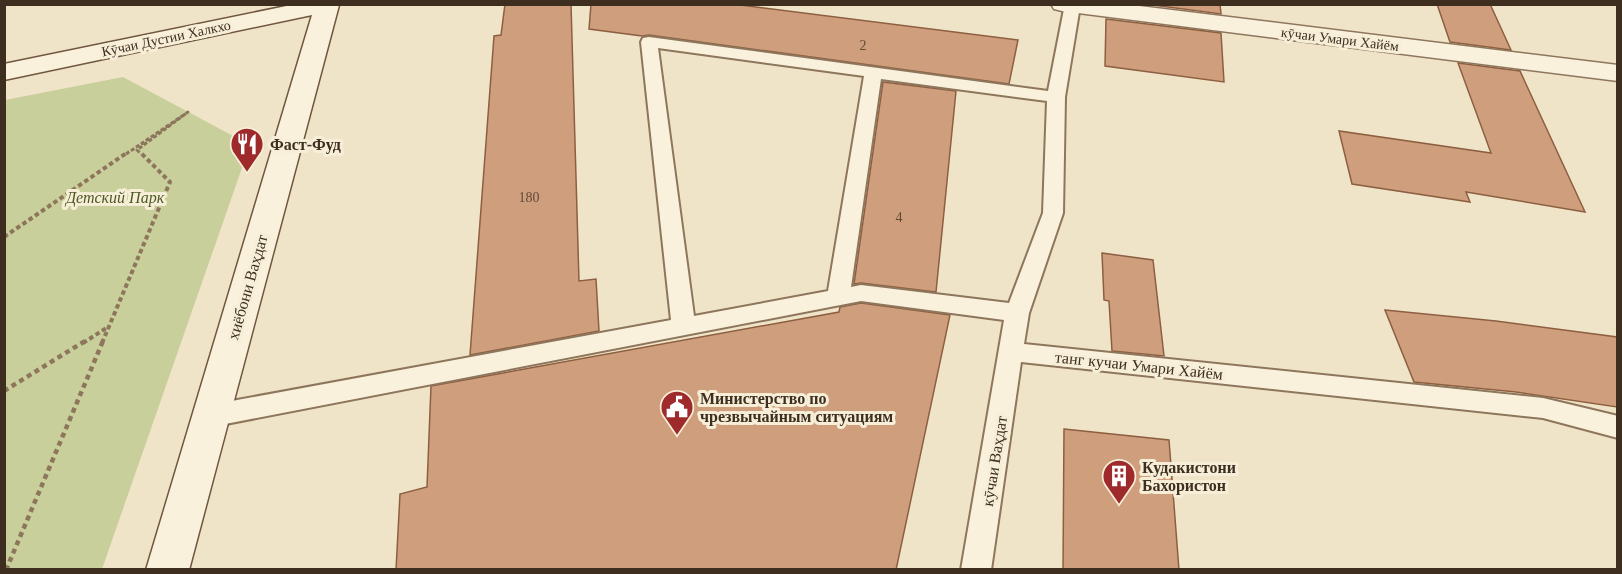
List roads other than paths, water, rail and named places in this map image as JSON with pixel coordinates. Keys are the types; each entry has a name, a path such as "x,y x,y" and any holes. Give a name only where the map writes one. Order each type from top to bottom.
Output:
{"street":[{"name":"Кӯчаи Дустии Халкхо","path":"4,72 327,4"},
{"name":"хиёбони Ваҳдат","path":"167,570 327,4"},
{"name":"кӯчаи Умари Хайём","path":"1069,5 1617,73"}],"lane":[{"path":"1012,352 1017,313 1053,213 1056,98 1069,5"},
{"path":"684,327 649,42 1056,98"},
{"path":"838,298 873,73"},
{"path":"210,416 861,293 1017,313"},
{"name":"танг кучаи Умари Хайём","path":"1012,352 1543,408 1617,427"},
{"name":"кӯчаи Ваҳдат","path":"976,570 1012,352"}],"place":[{"name":"Фаст-Фуд","path":"247,173"},
{"name":"Министерство по чрезвычайным ситуациям","path":"677,436"},
{"name":"Кудакистони Бахористон","path":"1119,505"}],"park label":[{"name":"Детский Парк","path":"115,197"}]}
